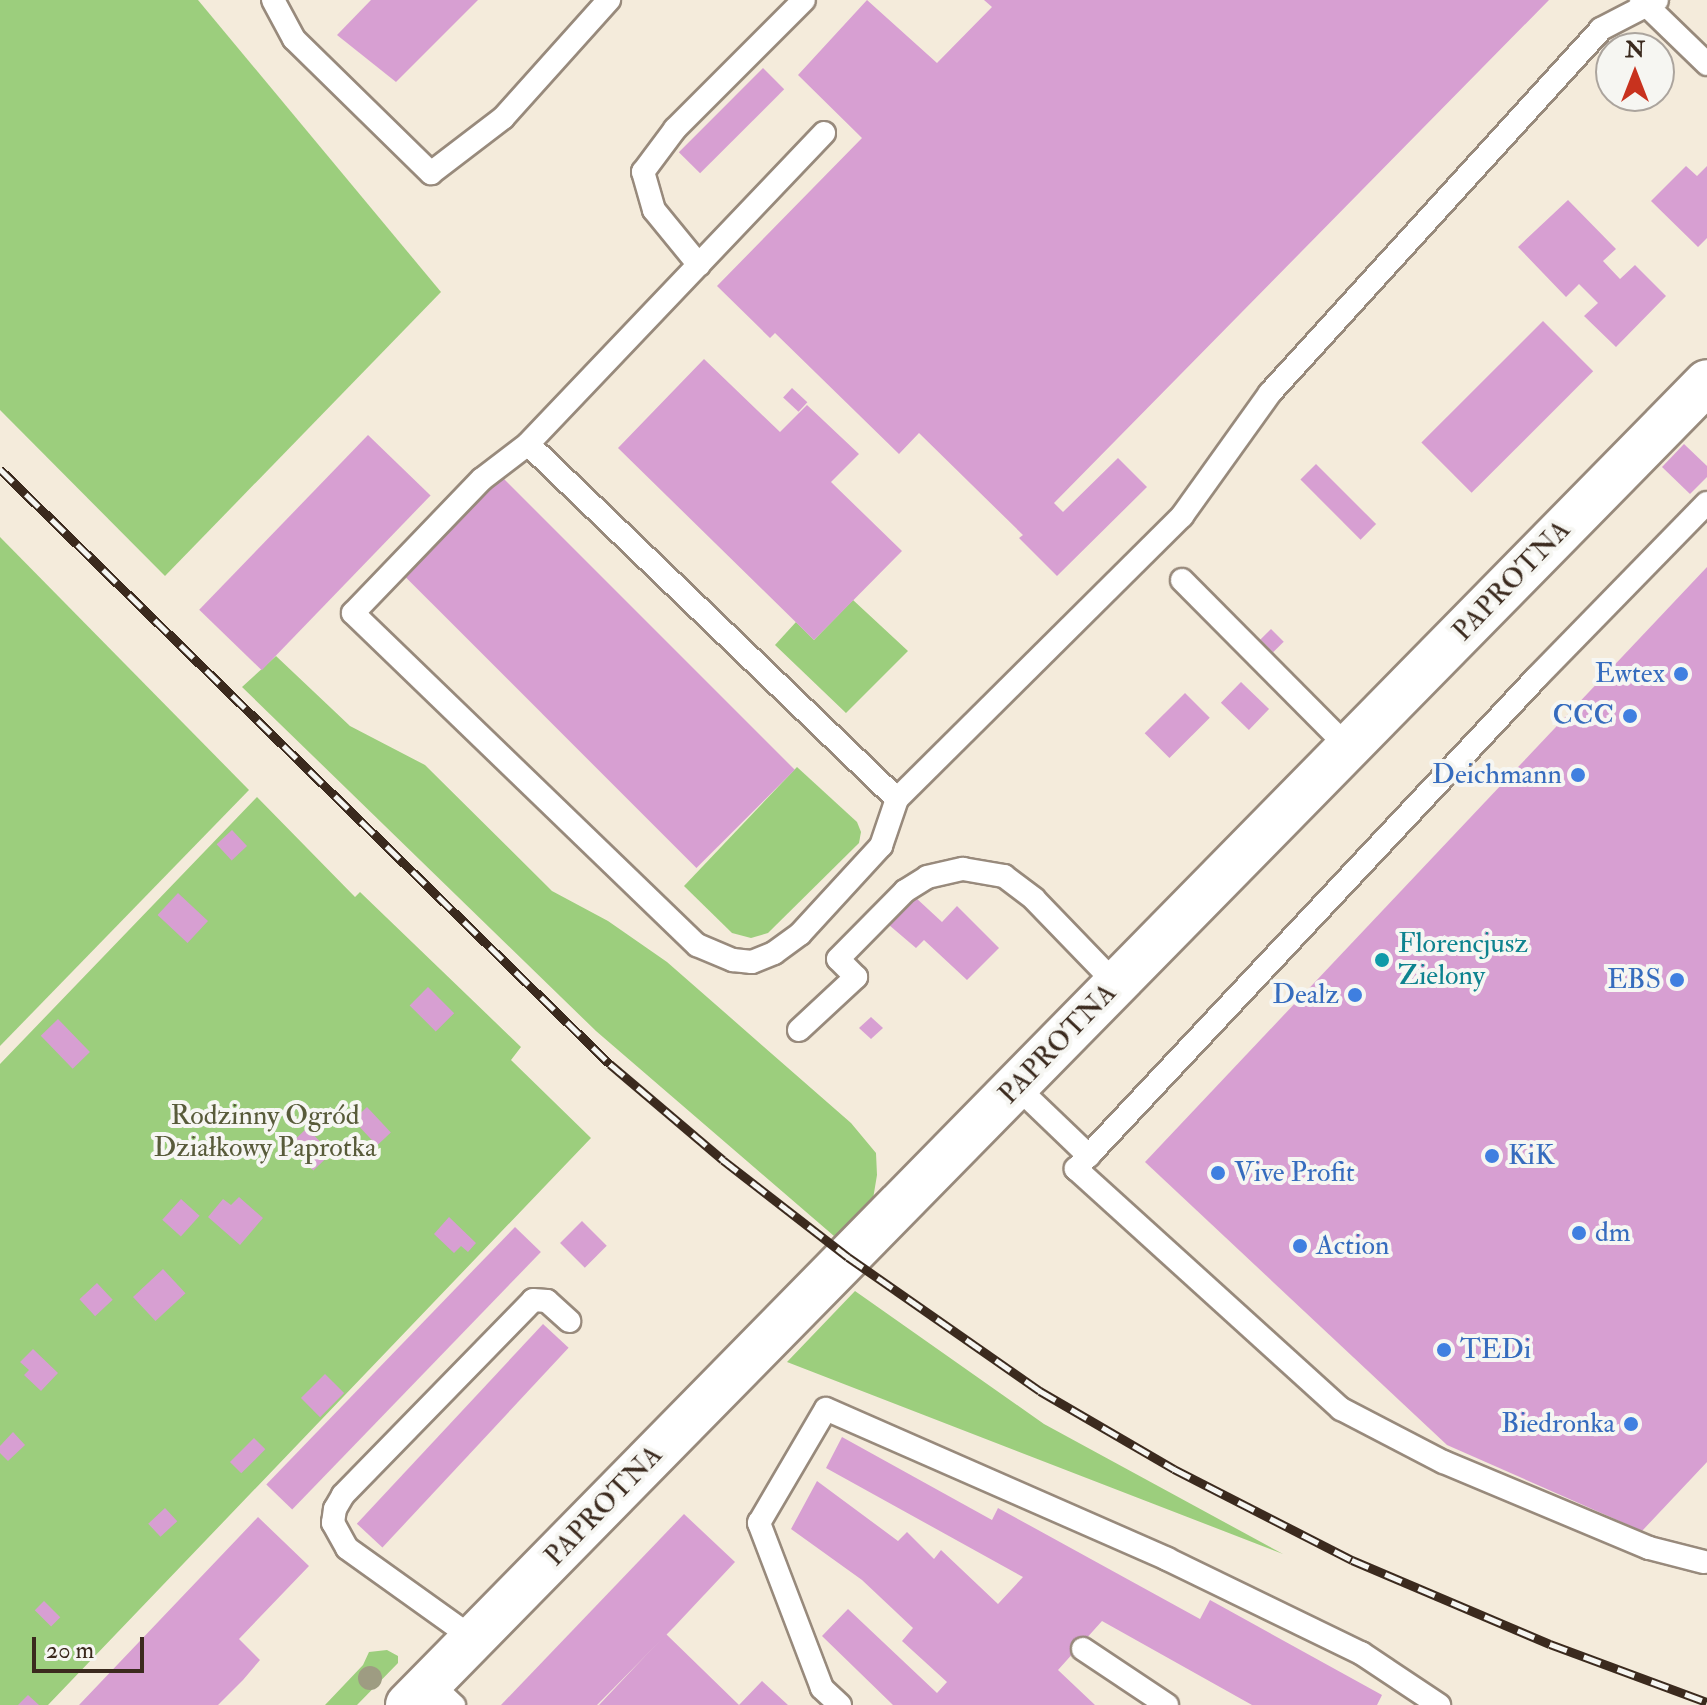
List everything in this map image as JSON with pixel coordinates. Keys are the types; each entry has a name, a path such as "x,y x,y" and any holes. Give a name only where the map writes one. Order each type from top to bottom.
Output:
{"street":[{"name":"PAPROTNA","path":"431,1698 474,1639 1707,382"}],"lane":[{"path":"273,0 294,39 431,173 503,118 609,0"},
{"path":"699,265 654,210 643,172 675,129 804,0"},
{"path":"824,133 528,444 482,479 353,613 667,918 713,955 752,962 774,953 800,934 881,846 897,799 1182,516 1270,393 1601,29 1649,2 1707,64"},
{"path":"528,444 897,799"},
{"path":"1706,1559 1649,1548 1443,1462 1341,1409 1076,1169 1537,677 1707,503"},
{"path":"1182,580 1348,747"},
{"path":"799,1030 856,977 838,959 905,891 927,877 963,869 1004,876 1034,899 1116,984"},
{"path":"1016,1086 1089,1156"},
{"path":"474,1639 347,1548 333,1523 335,1509 343,1495 533,1300 547,1301 569,1321"},
{"path":"840,1705 822,1688 759,1523 826,1409 1167,1559 1347,1646 1439,1705"},
{"path":"1083,1649 1167,1705"}],"green space":[{"path":"0,0 198,0 441,292 165,576 0,410"},
{"path":"0,537 249,790 0,1046"},
{"path":"853,600 908,651 846,713 775,645 796,622 814,640"},
{"path":"276,656 350,726 425,765 552,891 608,921 667,962 851,1123 876,1153 877,1175 873,1199 851,1226 834,1236 596,1031 242,687"},
{"path":"797,767 857,822 861,832 859,843 768,933 751,938 732,933 684,886"},
{"name":"Rodzinny Ogród Działkowy Paprotka","path":"257,797 355,897 360,892 521,1047 511,1060 591,1138 48,1705 0,1705 0,1064"},
{"path":"855,1291 1044,1424 1283,1554 787,1362"},
{"path":"387,1650 398,1656 398,1663 357,1705 325,1705 363,1665 369,1652"}],"building":[{"path":"371,0 478,0 396,82 337,35"},
{"path":"867,0 937,63 992,7 984,0 1549,0 1054,503 1063,512 1118,458 1147,487 1057,576 1019,538 1023,535 919,433 899,454 775,333 770,338 717,286 862,138 798,75"},
{"path":"763,68 784,89 700,173 679,152"},
{"path":"1686,166 1697,176 1707,166 1707,238 1698,247 1651,201"},
{"path":"1568,200 1616,249 1603,261 1620,279 1635,265 1666,296 1616,347 1584,316 1598,303 1579,284 1566,297 1518,247"},
{"path":"1543,321 1593,371 1472,493 1421,443"},
{"path":"704,359 780,432 807,405 859,454 831,482 902,551 814,640 618,448"},
{"path":"792,388 807,402 798,412 783,398"},
{"path":"368,435 431,495 262,670 199,610"},
{"path":"1684,444 1707,466 1707,477 1690,494 1662,467"},
{"path":"1316,464 1376,524 1361,540 1300,480"},
{"path":"502,477 795,770 696,868 404,575"},
{"path":"1707,567 1707,1462 1642,1531 1447,1445 1145,1162"},
{"path":"1271,629 1284,642 1273,652 1260,640"},
{"path":"1241,682 1269,709 1249,730 1221,703"},
{"path":"1185,693 1210,718 1169,758 1145,733"},
{"path":"232,830 247,846 232,860 217,844"},
{"path":"178,893 208,921 188,943 158,915"},
{"path":"915,897 942,922 957,906 999,948 967,980 924,940 916,948 889,925"},
{"path":"428,987 454,1013 436,1032 410,1005"},
{"path":"871,1017 883,1028 871,1039 859,1028"},
{"path":"58,1019 90,1052 73,1069 41,1036"},
{"path":"367,1107 391,1133 377,1146 353,1120"},
{"path":"307,1128 331,1153 313,1171 289,1145"},
{"path":"239,1197 263,1218 240,1245 208,1217 223,1199 231,1205"},
{"path":"181,1199 200,1216 181,1237 162,1220"},
{"path":"449,1217 476,1243 468,1252 461,1246 454,1253 434,1234"},
{"path":"582,1221 607,1246 585,1268 560,1243"},
{"path":"515,1227 541,1252 292,1510 266,1485"},
{"path":"163,1269 186,1293 156,1321 133,1297"},
{"path":"97,1283 113,1300 95,1316 79,1299"},
{"path":"543,1324 569,1348 382,1548 357,1524"},
{"path":"33,1349 58,1373 41,1391 24,1375 29,1370 20,1362"},
{"path":"325,1374 344,1393 320,1417 301,1398"},
{"path":"13,1432 25,1445 8,1461 0,1453 0,1446"},
{"path":"842,1437 992,1520 998,1508 1200,1619 1210,1600 1382,1695 1377,1705 1252,1705 1102,1621 1058,1670 1095,1705 893,1705 822,1636 848,1609 937,1693 947,1682 902,1641 913,1628 862,1580 791,1529 817,1481 898,1541 907,1532 934,1559 941,1550 998,1604 1023,1577 826,1468"},
{"path":"254,1438 265,1449 241,1473 230,1462"},
{"path":"165,1508 177,1521 160,1537 148,1524"},
{"path":"684,1514 735,1562 674,1627 597,1705 501,1705"},
{"path":"258,1517 309,1566 239,1639 260,1660 243,1680 218,1705 79,1705"},
{"path":"44,1601 60,1617 51,1626 35,1610"},
{"path":"666,1634 739,1705 599,1705"},
{"path":"762,1681 788,1705 739,1705"},
{"path":"28,1695 39,1705 18,1705"}],"railway":[{"path":"0,469 610,1064 723,1160 848,1257 1040,1391 1174,1469 1352,1560 1550,1644 1707,1702"}],"place":[{"name":"Ewtex","path":"1681,674"},
{"name":"CCC","path":"1630,716"},
{"name":"Deichmann","path":"1578,775"},
{"name":"Florencjusz Zielony","path":"1382,960"},
{"name":"EBS","path":"1677,980"},
{"name":"Dealz","path":"1355,995"},
{"name":"KiK","path":"1492,1156"},
{"name":"Vive Profit","path":"1218,1173"},
{"name":"dm","path":"1579,1233"},
{"name":"Action","path":"1300,1246"},
{"name":"TEDi","path":"1444,1350"},
{"name":"Biedronka","path":"1631,1424"}]}
